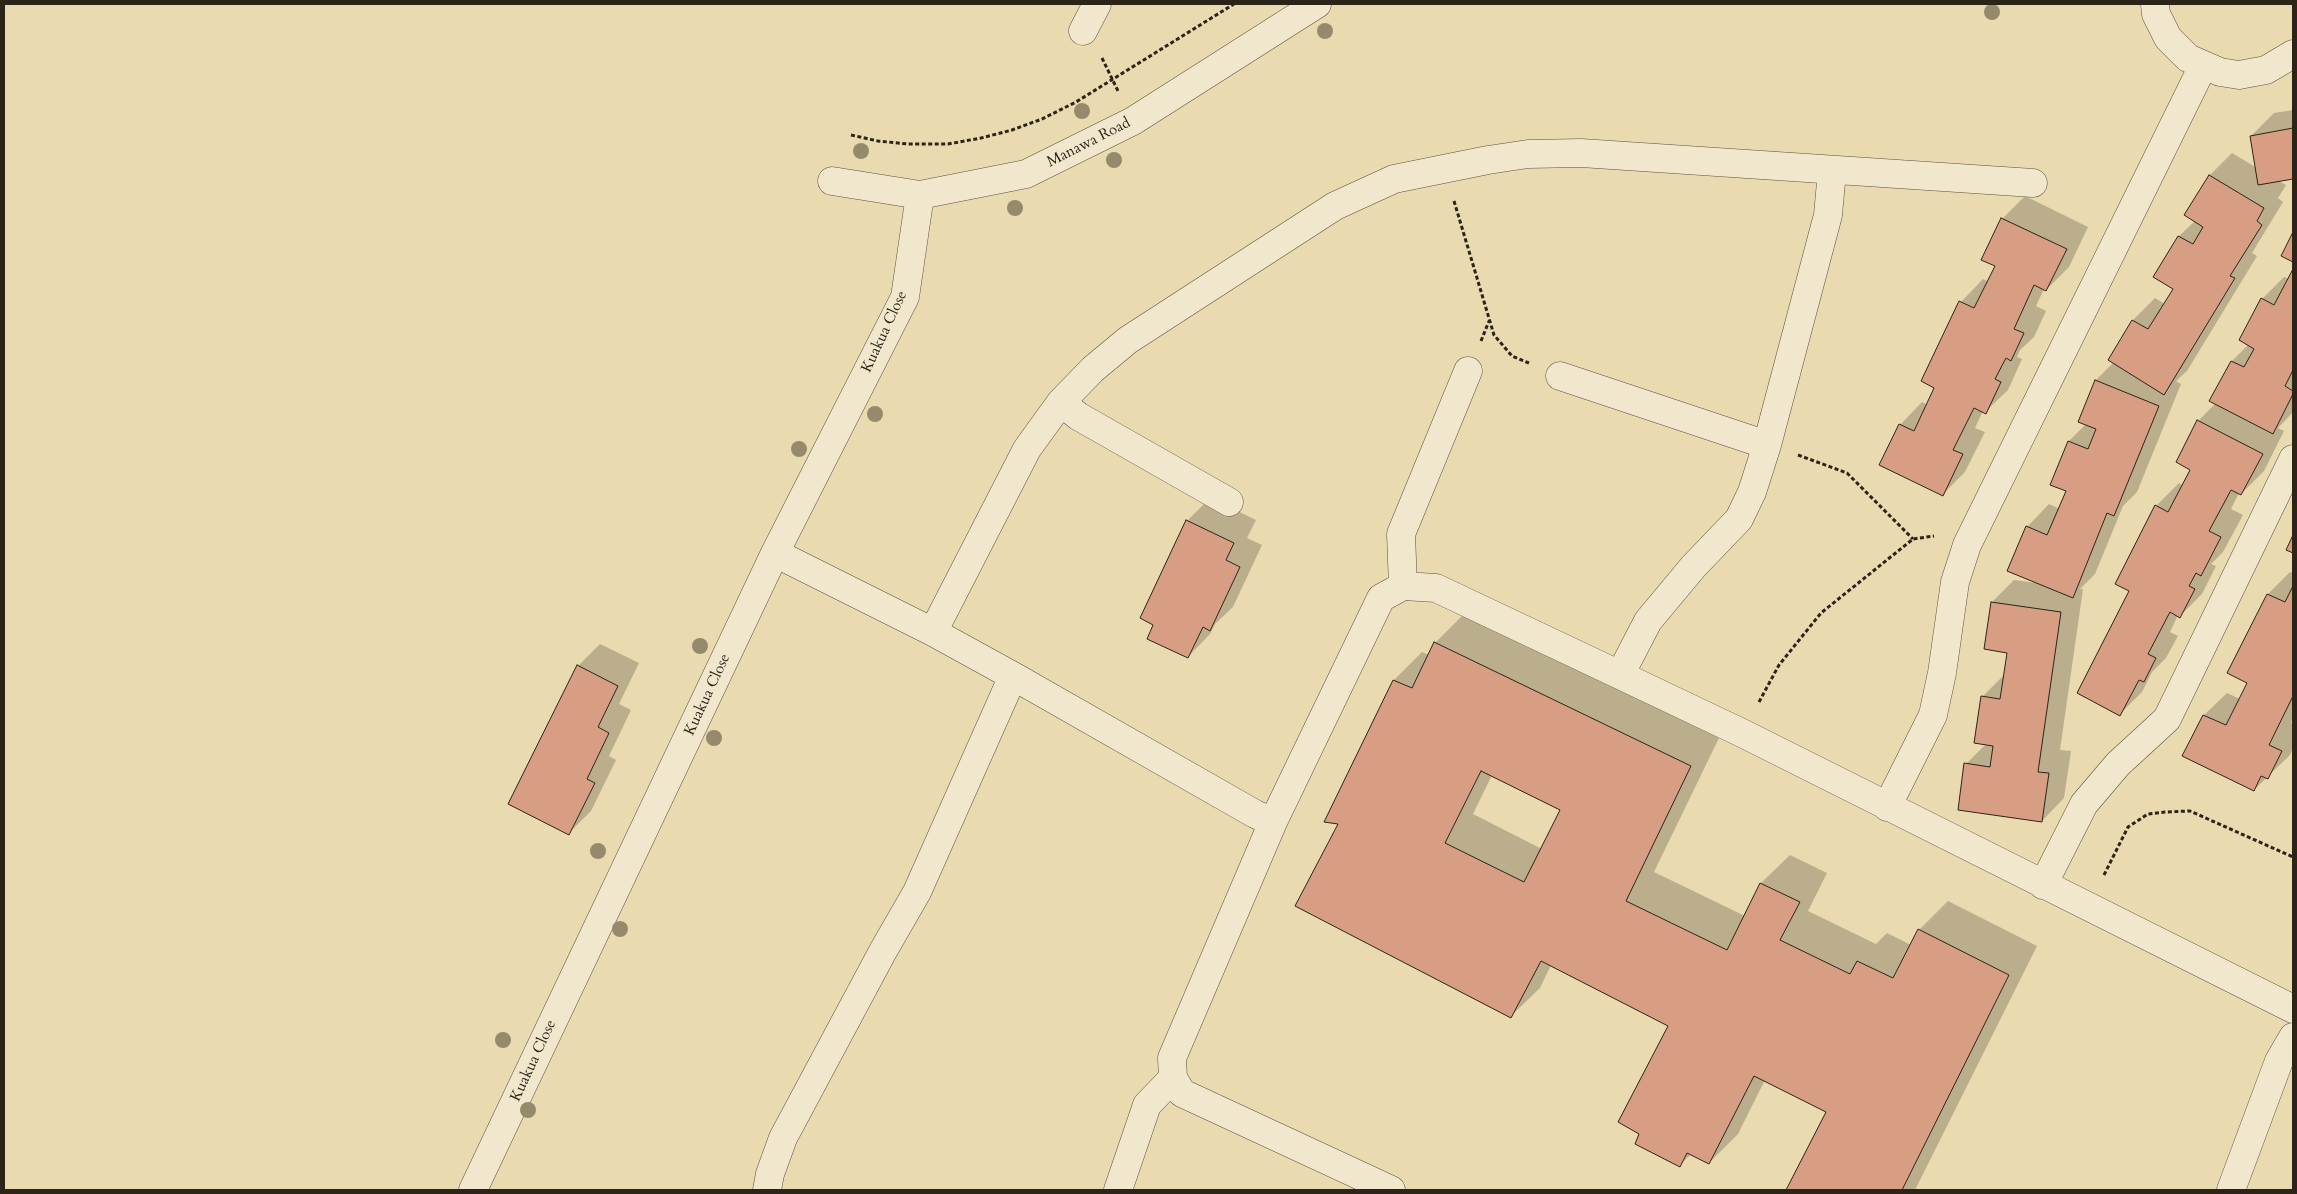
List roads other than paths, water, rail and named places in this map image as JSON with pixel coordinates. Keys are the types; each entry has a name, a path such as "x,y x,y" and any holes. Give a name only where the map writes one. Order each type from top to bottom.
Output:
{"street":[{"path":"1083,31 1096,4"},
{"name":"Manawa Road","path":"832,181 920,195 1026,174 1133,121 1317,4"},
{"path":"2155,4 2156,14 2168,38 2188,58 2203,66 2220,72 2239,75 2266,70 2293,54"},
{"path":"1887,807 1932,715 1942,673 1955,582 1967,545 2203,66"},
{"path":"933,632 1027,449 1061,402 1093,369 1128,340 1334,206 1394,179 1445,167 1528,154 1581,153 2033,183"},
{"path":"1620,675 1648,621 1693,567 1739,519 1752,492 1767,444 1828,215 1832,171"},
{"name":"Kuakua Close","path":"473,1190 775,553 905,297 920,195"},
{"path":"1403,586 1401,534 1468,371"},
{"path":"1560,376 1767,444"},
{"path":"1061,402 1078,416 1229,502"},
{"path":"2043,885 2084,804 2118,764 2167,719 2293,459"},
{"path":"775,553 933,632 1255,814 1273,822"},
{"path":"1391,1190 1182,1093 1173,1078 1172,1058 1273,822 1381,598 1403,586 1436,588 1620,675 1742,733 2293,1009"},
{"path":"766,1190 784,1138 883,951 917,892 1013,676"},
{"path":"2231,1190 2279,1061 2293,1037"},
{"path":"1118,1190 1147,1105 1173,1078"}]}
